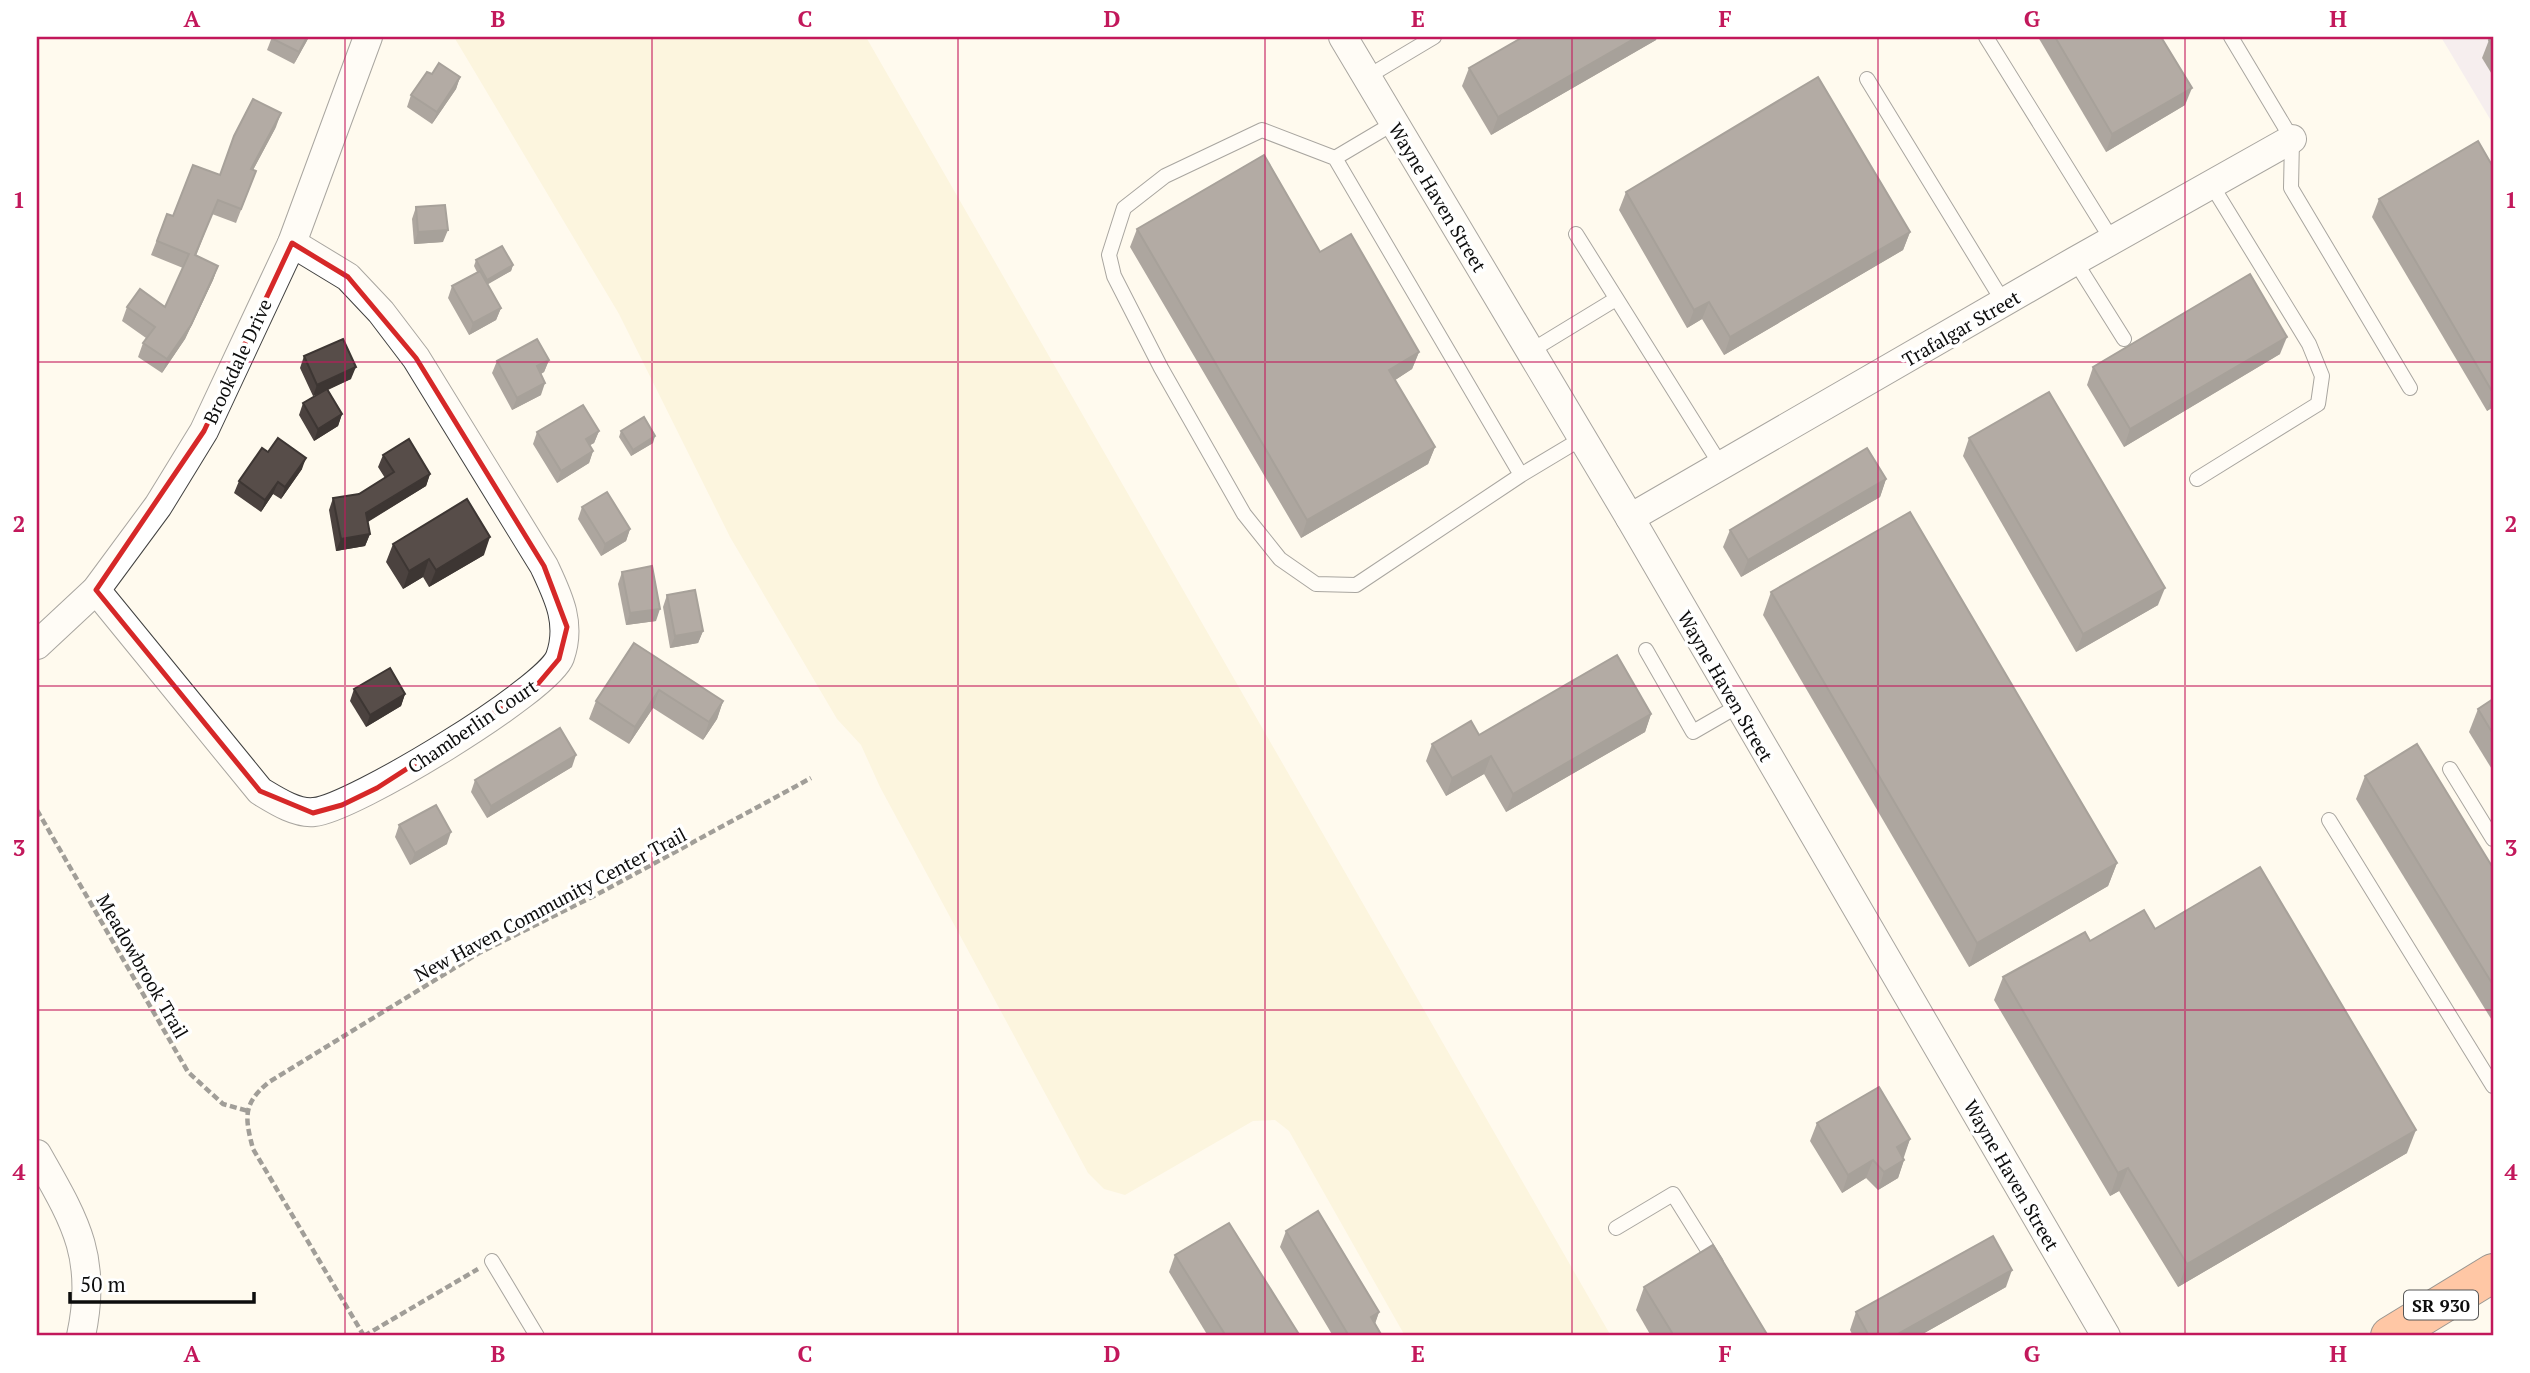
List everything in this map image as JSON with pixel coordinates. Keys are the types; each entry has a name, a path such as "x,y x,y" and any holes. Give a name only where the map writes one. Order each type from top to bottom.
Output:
{"highway":[{"name":"SR 930","path":"2390,1336 2493,1273"}],"street":[{"name":"Brookdale Drive","path":"37,645 96,590 158,506 204,431 292,243 368,37"},
{"name":"Wayne Haven Street","path":"1343,37 1630,518 2106,1336"},
{"name":"Trafalgar Street","path":"1630,518 2292,139"},
{"name":"Chamberlin Court","path":"96,590 260,791 285,805 313,813 377,789 537,685 559,659 567,627 559,598 544,566 416,358 381,312 348,277 292,243"},
{"path":"37,1154 66,1205 81,1242 89,1278 81,1336"}],"lane":[{"path":"1367,77 1434,37"},
{"path":"1986,37 2112,240"},
{"path":"2231,37 2292,139 2291,188 2410,388"},
{"path":"1867,79 2004,303"},
{"path":"1335,158 1394,123"},
{"path":"1521,475 1335,158 1262,130 1165,176 1124,208 1109,255 1114,276 1161,368 1244,514 1280,559 1315,584 1356,585 1521,475 1581,439"},
{"path":"2197,479 2318,404 2322,376 2309,344 2211,184"},
{"path":"1576,234 1722,467"},
{"path":"2075,261 2124,339"},
{"path":"1530,352 1616,299"},
{"path":"1646,650 1693,732 1738,706"},
{"path":"2450,769 2493,839"},
{"path":"2329,820 2493,1086"},
{"path":"1616,1228 1673,1194 1724,1277"},
{"path":"492,1261 537,1336"}],"path":[{"name":"New Haven Community Center Trail","path":"248,1111 254,1094 269,1082 479,953 607,889 811,778"},
{"name":"Meadowbrook Trail","path":"37,810 188,1072 223,1104 248,1111"},
{"path":"248,1111 249,1134 260,1165 364,1336 492,1261"}],"highlighted area":[{"path":"292,243 348,277 416,358 544,566 567,627 559,659 537,685 377,788 342,805 313,813 260,791 96,590 204,431"}],"shaded area":[{"path":"454,37 866,37 1611,1336 1405,1336 1289,1131 1275,1120 1253,1121 1125,1195 1104,1189 1088,1173 880,787 861,745 837,719 730,537 619,314"},
{"path":"2441,37 2493,37 2493,124"}],"building":[{"path":"272,37 307,37 299,52"},
{"path":"1523,37 1637,37 1498,117 1469,68"},
{"path":"2055,37 2161,37 2192,88 2112,134"},
{"path":"439,63 460,77 437,112 411,95 427,72 432,74"},
{"path":"1818,77 1910,232 1730,337 1709,302 1694,310 1626,192"},
{"path":"253,99 281,113 251,169 256,171 241,209 218,200 195,255 218,266 191,325 167,359 143,343 155,327 127,307 140,289 165,307 189,254 157,241 167,214 173,216 193,165 220,175 234,136"},
{"path":"2478,141 2493,167 2493,393 2379,199"},
{"path":"1264,155 1320,252 1351,234 1419,352 1389,370 1435,447 1307,520 1137,229"},
{"path":"445,205 448,230 418,232 416,207"},
{"path":"502,246 513,265 487,280 476,260"},
{"path":"480,271 501,308 473,323 452,286"},
{"path":"2250,274 2287,337 2130,429 2093,367"},
{"path":"343,339 356,367 317,385 304,356"},
{"path":"537,339 549,360 537,366 545,383 517,398 497,361"},
{"path":"327,389 342,414 318,429 303,403"},
{"path":"2049,392 2165,588 2083,634 1969,438"},
{"path":"583,405 599,431 586,439 593,451 561,471 537,432"},
{"path":"644,417 655,436 633,450 621,431"},
{"path":"278,438 306,458 285,487 278,482 265,500 239,481 262,448 268,452"},
{"path":"409,439 430,474 366,513 370,534 341,539 333,498 359,494 394,472 383,455"},
{"path":"1867,448 1886,479 1748,560 1730,530"},
{"path":"607,492 630,529 605,544 582,507"},
{"path":"467,499 490,537 436,570 429,559 409,571 393,544"},
{"path":"1910,512 2117,863 1977,943 1771,592"},
{"path":"652,566 660,609 630,613 622,572"},
{"path":"695,590 703,631 675,636 667,595"},
{"path":"634,643 723,701 709,722 659,690 635,727 596,701"},
{"path":"1617,655 1651,714 1513,794 1491,756 1452,778 1432,744 1471,721 1479,735"},
{"path":"390,668 405,694 370,715 354,689"},
{"path":"2493,699 2493,734 2478,709"},
{"path":"560,728 576,755 491,806 475,780"},
{"path":"2417,744 2493,868 2493,985 2365,776"},
{"path":"436,805 451,832 415,853 399,825"},
{"path":"2260,867 2416,1130 2187,1264 2128,1168 2118,1173 2003,977 2085,932 2090,941 2144,910 2155,929"},
{"path":"1879,1087 1910,1139 1897,1147 1904,1160 1884,1172 1873,1160 1848,1175 1817,1123"},
{"path":"1318,1211 1379,1312 1371,1317 1382,1336 1349,1336 1286,1231"},
{"path":"1229,1223 1300,1336 1226,1336 1175,1255"},
{"path":"1993,1236 2012,1270 1894,1336 1869,1336 1856,1312"},
{"path":"1713,1245 1768,1336 1674,1336 1644,1287"}]}
